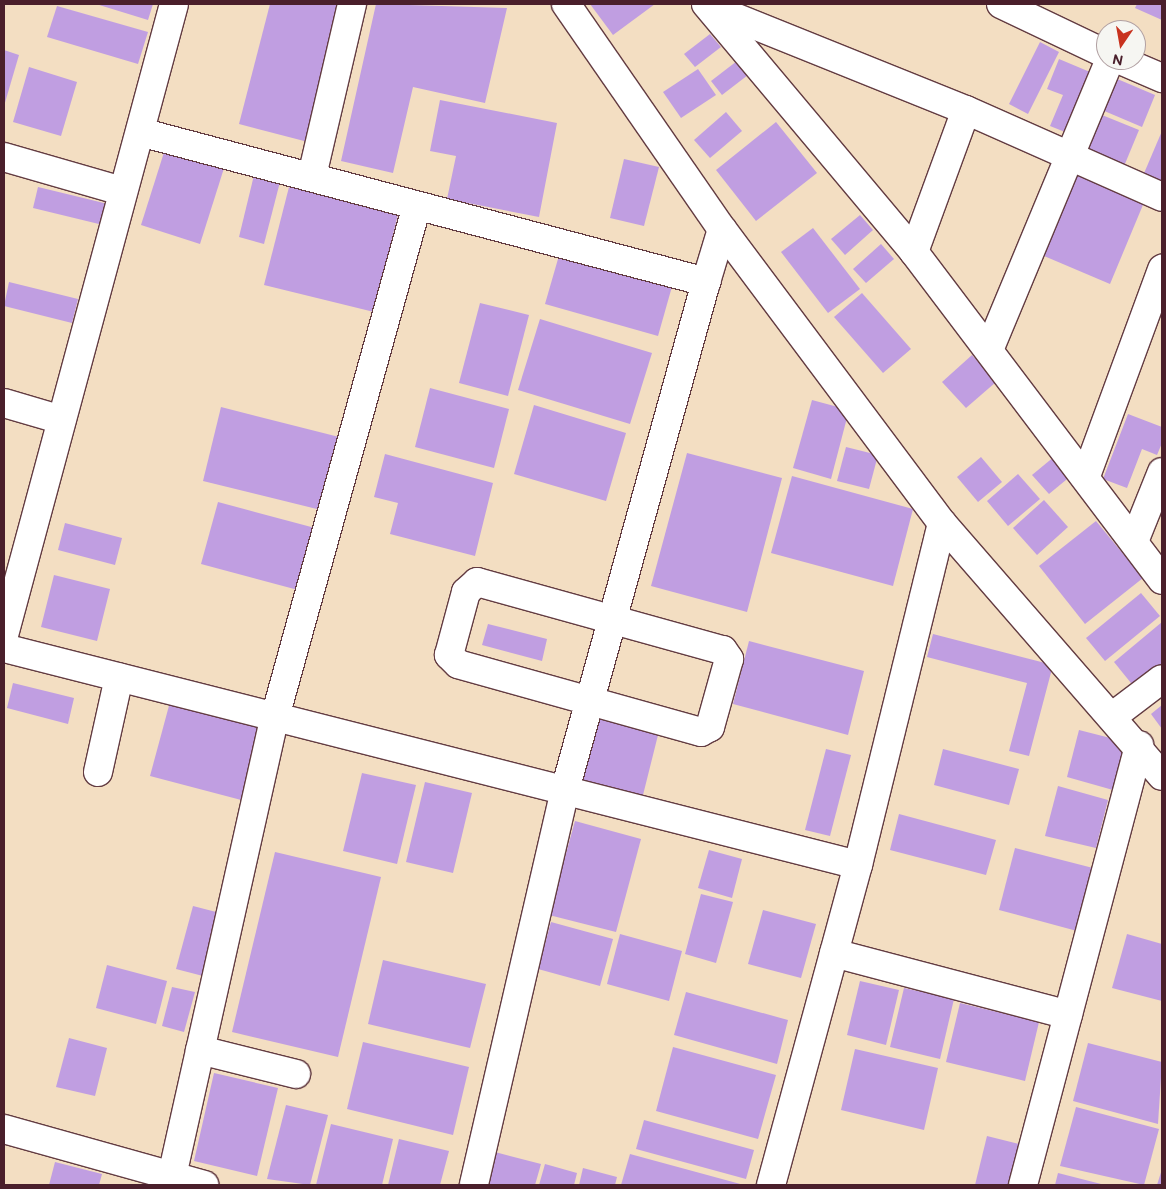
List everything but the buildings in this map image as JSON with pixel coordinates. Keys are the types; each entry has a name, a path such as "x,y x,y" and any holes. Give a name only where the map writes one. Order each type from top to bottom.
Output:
{"street":[{"path":"4,635 122,191 140,132 174,4"},
{"path":"312,176 352,4"},
{"path":"566,4 722,229 942,524 1139,745 1162,776"},
{"path":"1002,4 1096,49"},
{"path":"708,5 966,110 1162,197"},
{"path":"708,5 914,252 1135,539 1162,580"},
{"path":"989,350 1072,157 1106,70"},
{"path":"1143,70 1162,78"},
{"path":"914,252 966,110"},
{"path":"140,132 312,176 706,282"},
{"path":"4,157 122,191"},
{"path":"172,1176 275,717 417,205"},
{"path":"474,1185 566,790 722,229"},
{"path":"1086,476 1162,269"},
{"path":"4,403 62,420"},
{"path":"1135,539 1162,472"},
{"path":"770,1185 858,865 942,524"},
{"path":"477,582 724,650 729,659 710,727 701,732 590,700 458,664 449,655 466,592 477,582"},
{"path":"4,648 858,865"},
{"path":"98,772 119,677"},
{"path":"1113,716 1162,679"},
{"path":"1023,1185 1139,745"},
{"path":"834,953 1068,1016"},
{"path":"200,1050 296,1074"},
{"path":"4,1129 204,1185"}]}
